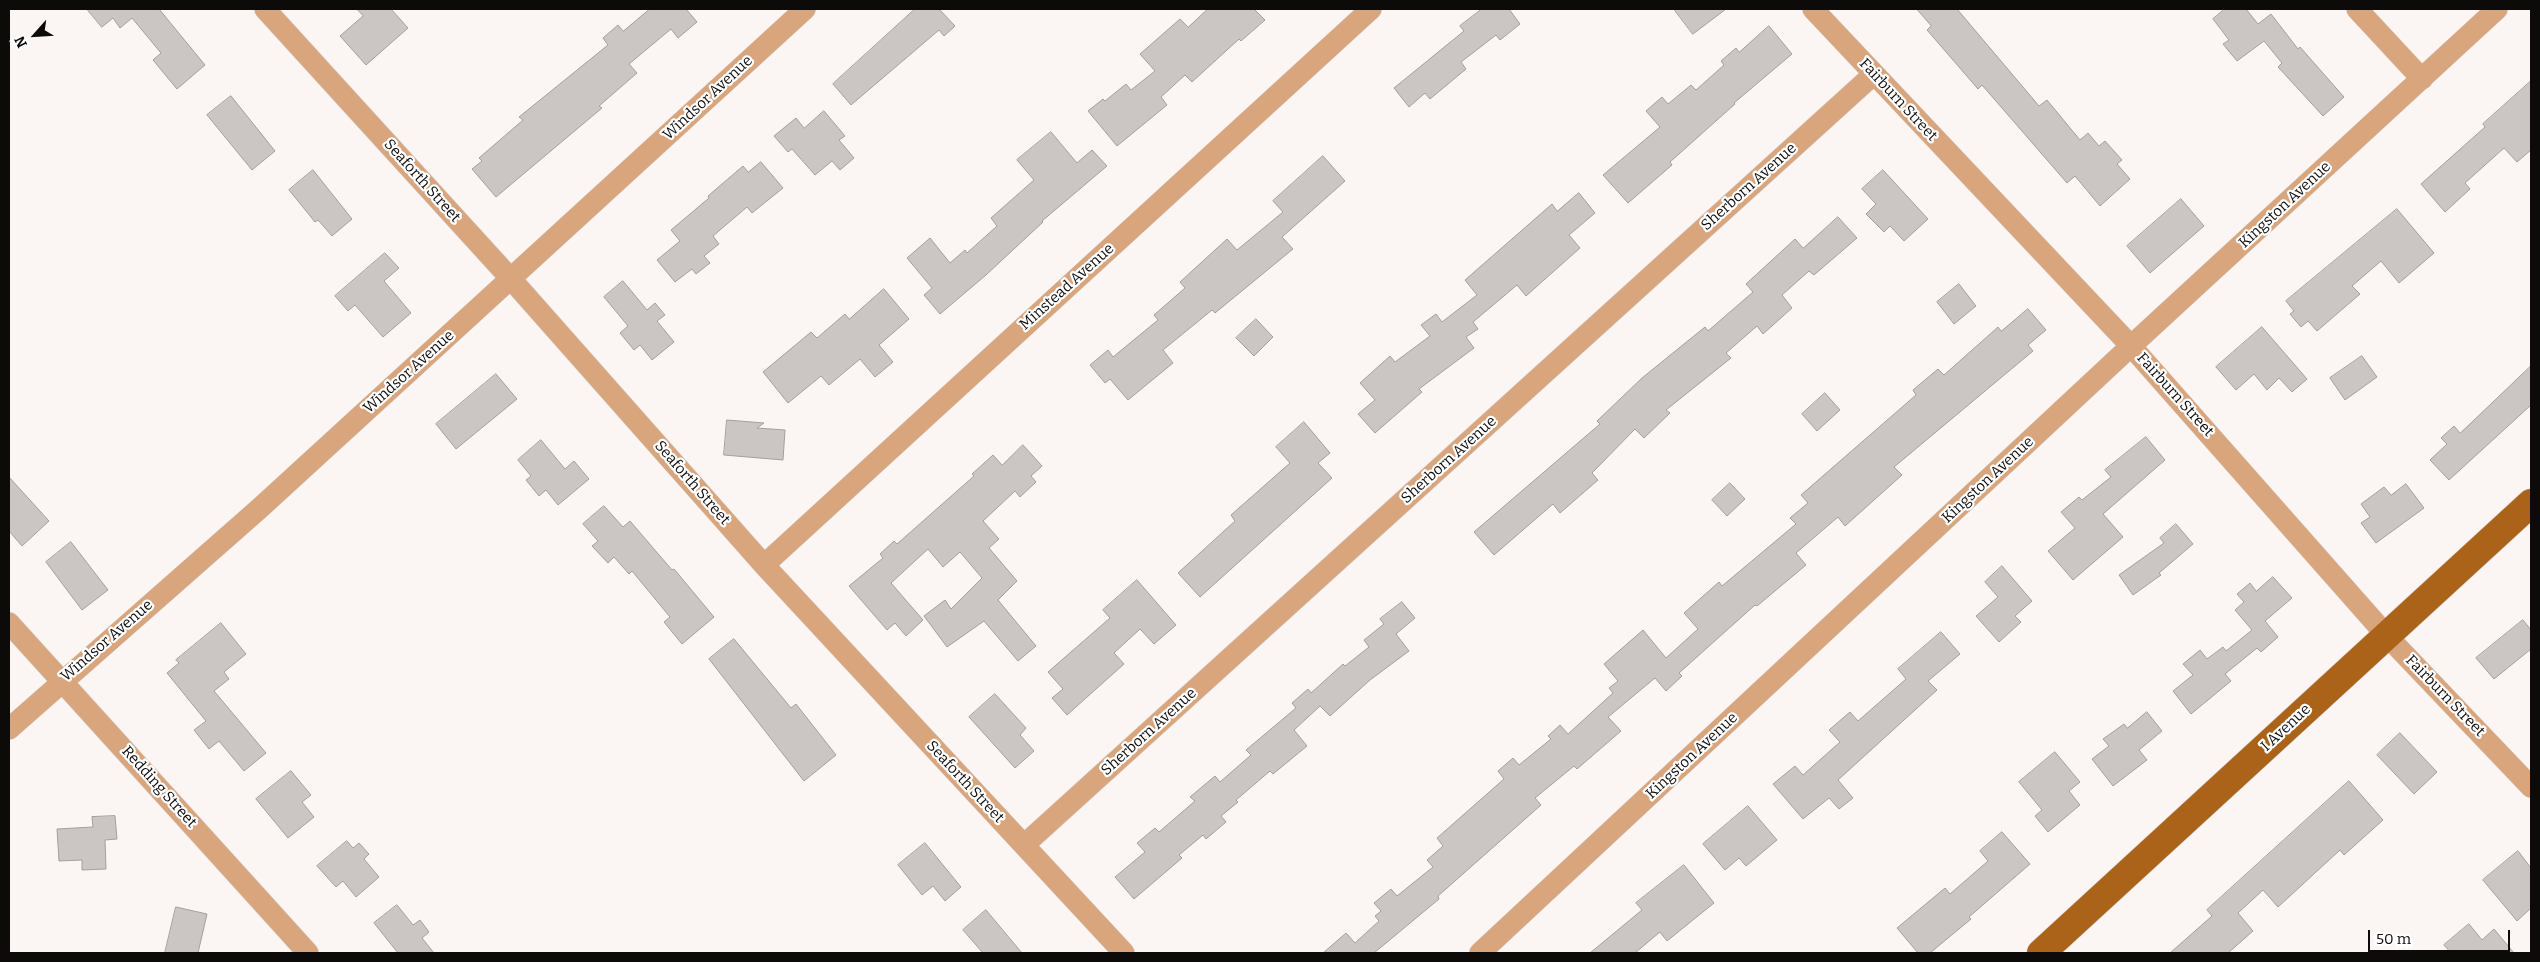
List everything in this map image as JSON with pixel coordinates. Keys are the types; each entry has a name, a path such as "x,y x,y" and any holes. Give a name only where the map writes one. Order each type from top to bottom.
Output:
{"main road":[{"name":"I Avenue","path":"2041,953 2531,503"}],"street":[{"name":"Seaforth Street","path":"265,9 511,278 764,565 1124,953"},
{"name":"Windsor Avenue","path":"9,729 62,680 260,508 804,9"},
{"name":"Minstead Avenue","path":"764,565 1371,9"},
{"name":"Fairburn Street","path":"1812,9 2131,346 2387,636 2531,787"},
{"path":"2357,9 2422,78"},
{"name":"Kingston Avenue","path":"1480,953 2131,346 2497,9"},
{"name":"Sherborn Avenue","path":"1024,845 1874,74"},
{"name":"Redding Street","path":"9,623 308,953"}],"building":[{"path":"87,9 159,9 205,65 177,89 153,60 161,53 132,18 120,28 113,18 102,27"},
{"path":"357,9 391,9 408,28 366,65 340,36 363,16"},
{"path":"650,9 686,9 697,22 678,38 671,29 629,64 637,73 599,106 602,108 496,197 472,169 482,161 479,158 523,120 519,117 608,45 603,38 618,25 623,31"},
{"path":"915,9 939,9 955,26 944,36 939,30 851,105 833,84"},
{"path":"1208,9 1254,9 1265,20 1241,41 1239,39 1192,82 1185,75 1161,97 1167,105 1117,146 1088,111 1103,99 1105,101 1126,84 1131,90 1155,71 1140,54 1180,19 1188,27"},
{"path":"1482,9 1509,9 1520,24 1500,40 1496,35 1461,62 1466,69 1430,99 1425,93 1409,107 1394,88 1464,31 1460,26"},
{"path":"1674,9 1726,9 1693,34"},
{"path":"1917,9 1957,9 2039,106 2047,100 2080,140 2088,133 2099,146 2105,141 2122,160 2117,164 2130,179 2100,206 2075,176 2067,183 1982,85 1978,89 1927,30 1931,26"},
{"path":"2225,9 2246,9 2258,24 2271,14 2298,49 2300,47 2344,97 2323,116 2278,67 2282,63 2264,41 2237,61 2223,44 2229,40 2213,19"},
{"path":"1769,26 1792,54 1734,103 1670,162 1672,165 1628,203 1603,175 1660,127 1646,111 1662,97 1668,104 1691,85 1696,90 1724,65 1721,61 1736,48 1739,52"},
{"path":"2531,81 2531,150 2517,162 2504,148 2465,183 2470,189 2445,212 2421,184 2485,127 2483,124"},
{"path":"231,96 275,151 252,170 207,115"},
{"path":"824,111 845,136 839,140 854,158 840,170 832,161 815,175 792,149 788,152 774,136 796,118 804,128"},
{"path":"1051,132 1077,163 1092,150 1107,166 1042,221 986,275 940,314 924,295 932,288 907,258 930,238 950,263 965,250 967,253 997,226 991,218 1034,180 1017,160"},
{"path":"1323,156 1345,181 1282,237 1293,249 1215,313 1212,310 1163,350 1173,363 1128,400 1110,379 1105,383 1090,365 1108,350 1113,357 1158,320 1154,315 1185,288 1180,282 1227,239 1237,250 1283,212 1273,201"},
{"path":"761,162 783,188 752,213 747,207 713,236 719,244 704,256 710,263 696,274 692,269 675,282 657,260 680,241 671,230 743,166 748,172"},
{"path":"313,170 352,219 332,236 318,220 315,222 289,190"},
{"path":"1883,170 1928,219 1904,241 1890,226 1884,232 1866,214 1876,204 1862,189"},
{"path":"1579,193 1595,213 1569,235 1580,248 1526,296 1517,285 1473,322 1478,329 1466,337 1474,348 1419,389 1422,392 1375,433 1358,414 1375,400 1360,383 1390,356 1395,362 1430,336 1421,325 1436,314 1442,322 1477,295 1465,280 1552,204 1557,211"},
{"path":"2181,199 2204,226 2150,273 2127,246"},
{"path":"2397,209 2434,253 2399,283 2381,261 2352,286 2360,294 2317,331 2308,321 2301,327 2290,314 2294,311 2286,301"},
{"path":"1838,217 1857,238 1814,275 1809,271 1782,295 1792,308 1763,334 1757,326 1726,353 1731,358 1666,410 1670,413 1644,438 1635,429 1592,473 1598,480 1560,513 1553,504 1494,555 1474,532 1600,424 1597,421 1642,378 1705,327 1708,331 1753,292 1746,284 1795,239 1803,248"},
{"path":"385,253 399,268 384,281 411,313 383,337 355,305 348,311 335,296"},
{"path":"623,281 647,310 655,303 665,315 657,321 674,342 652,360 640,345 634,350 620,333 628,326 604,297"},
{"path":"1959,284 1976,306 1954,324 1937,302"},
{"path":"884,289 909,319 879,345 893,362 875,377 860,359 829,385 821,376 788,403 763,372 811,332 817,338 845,314 849,319"},
{"path":"2028,309 2046,330 2028,345 2033,351 1894,467 1902,475 1845,526 1838,517 1796,553 1806,565 1757,606 1755,605 1679,673 1682,676 1666,691 1655,678 1608,717 1621,731 1577,769 1574,766 1535,798 1541,805 1438,896 1439,899 1374,953 1323,953 1346,933 1355,943 1379,921 1375,916 1381,911 1374,903 1391,889 1397,896 1433,867 1427,860 1443,846 1437,838 1504,779 1498,771 1513,758 1519,765 1551,739 1548,736 1560,725 1568,734 1613,693 1609,688 1618,681 1604,664 1643,630 1666,658 1698,629 1684,613 1719,582 1722,586 1796,524 1790,518 1808,503 1801,495 1916,395 1913,390 1938,369 1944,375 1998,327 2001,331"},
{"path":"1256,319 1273,337 1254,356 1236,338"},
{"path":"2262,327 2307,379 2292,392 2279,378 2267,390 2254,374 2236,390 2216,367"},
{"path":"2362,356 2377,377 2345,400 2330,378"},
{"path":"2531,366 2531,405 2449,480 2430,460 2447,444 2441,438 2454,426 2460,433"},
{"path":"496,374 517,399 456,449 436,424"},
{"path":"1825,393 1840,410 1817,431 1802,414"},
{"path":"727,420 764,423 757,428 785,430 783,460 724,455"},
{"path":"1304,422 1330,453 1318,463 1332,478 1200,597 1178,573 1235,521 1231,515 1290,463 1276,447"},
{"path":"2146,437 2165,460 2103,514 2123,537 2073,580 2048,551 2075,528 2061,512 2079,497 2082,500 2111,477 2105,470"},
{"path":"541,440 565,469 574,461 589,479 558,505 546,490 539,496 526,480 531,476 518,460"},
{"path":"1023,445 1042,466 1031,476 1036,482 1020,497 1015,491 983,521 999,539 989,548 1017,581 998,600 1036,646 1018,661 984,621 947,647 924,616 945,600 951,609 982,578 960,552 943,567 928,549 891,583 923,620 906,636 895,623 887,630 849,586 883,558 880,554 894,541 897,544 974,476 972,474 993,455 1002,465"},
{"path":"9,477 49,521 22,546 9,531"},
{"path":"1730,483 1745,499 1727,516 1712,500"},
{"path":"2406,484 2424,508 2376,543 2361,523 2370,517 2361,504 2384,487 2391,495"},
{"path":"604,506 623,527 630,521 672,570 674,569 714,617 682,644 664,622 670,617 632,571 629,574 614,557 608,563 592,546 598,541 583,524"},
{"path":"2176,524 2193,544 2159,573 2161,575 2133,595 2119,575 2164,543 2160,538"},
{"path":"71,542 108,590 82,610 46,562"},
{"path":"2002,566 2032,601 2015,616 2021,622 1999,642 1976,616 1998,597 1985,582"},
{"path":"2273,577 2292,598 2265,621 2278,637 2261,652 2257,648 2225,674 2231,681 2191,714 2173,691 2193,675 2183,664 2200,650 2207,659 2223,647 2226,651 2252,630 2235,610 2244,602 2237,594 2250,583 2256,591"},
{"path":"1137,580 1176,625 1154,644 1140,629 1114,653 1124,664 1067,715 1052,698 1063,689 1048,672 1110,618 1103,610"},
{"path":"1402,602 1415,618 1396,634 1409,651 1370,680 1330,716 1320,706 1294,730 1307,746 1273,774 1270,771 1236,800 1238,802 1221,816 1226,822 1206,839 1203,835 1179,855 1182,858 1134,899 1115,877 1145,852 1137,843 1155,828 1159,832 1195,801 1190,797 1215,776 1220,782 1251,755 1246,750 1296,708 1292,703 1308,689 1311,693 1343,664 1345,666 1369,647 1364,640 1384,624 1380,619"},
{"path":"2523,620 2531,630 2531,649 2494,679 2476,658"},
{"path":"221,623 246,654 224,672 229,679 214,691 266,753 244,771 219,741 209,749 194,730 206,721 167,673 179,663 176,660"},
{"path":"1941,632 1960,654 1928,681 1937,690 1838,780 1853,798 1839,809 1829,798 1803,819 1773,784 1795,766 1803,775 1840,742 1829,730 1850,712 1858,721 1906,679 1898,669"},
{"path":"734,639 791,708 796,704 836,755 804,781 709,659"},
{"path":"995,694 1026,728 1020,735 1034,751 1015,768 969,717"},
{"path":"2147,712 2162,731 2139,750 2147,760 2113,786 2092,759 2109,746 2103,739 2124,724 2127,728"},
{"path":"2400,733 2437,772 2414,794 2377,755"},
{"path":"2055,752 2080,782 2069,791 2080,805 2048,832 2035,816 2042,810 2019,782"},
{"path":"291,771 311,795 302,802 314,817 288,838 256,799"},
{"path":"2349,781 2383,820 2344,855 2340,850 2278,907 2263,890 2238,913 2253,931 2228,953 2170,953 2212,916 2207,910"},
{"path":"1748,806 1777,840 1746,866 1739,858 1725,870 1703,844"},
{"path":"115,816 117,839 105,840 106,869 82,870 82,860 59,861 57,829 93,827 92,817"},
{"path":"2002,832 2030,864 1969,917 1971,919 1930,953 1918,953 1897,928 1945,888 1950,894 1988,861 1980,851"},
{"path":"347,841 353,848 359,843 369,854 364,859 379,877 356,897 343,881 336,887 317,866"},
{"path":"925,843 961,887 945,901 933,886 922,895 898,865"},
{"path":"2518,851 2531,868 2531,908 2517,921 2483,880"},
{"path":"1684,865 1714,903 1667,941 1660,932 1635,953 1590,953 1642,910 1636,903"},
{"path":"397,905 413,925 420,920 429,932 422,938 434,953 398,953 374,923"},
{"path":"176,907 207,914 198,953 165,953"},
{"path":"986,910 1022,953 983,953 963,930"},
{"path":"2469,924 2482,940 2494,929 2514,953 2451,953 2444,945"}]}
